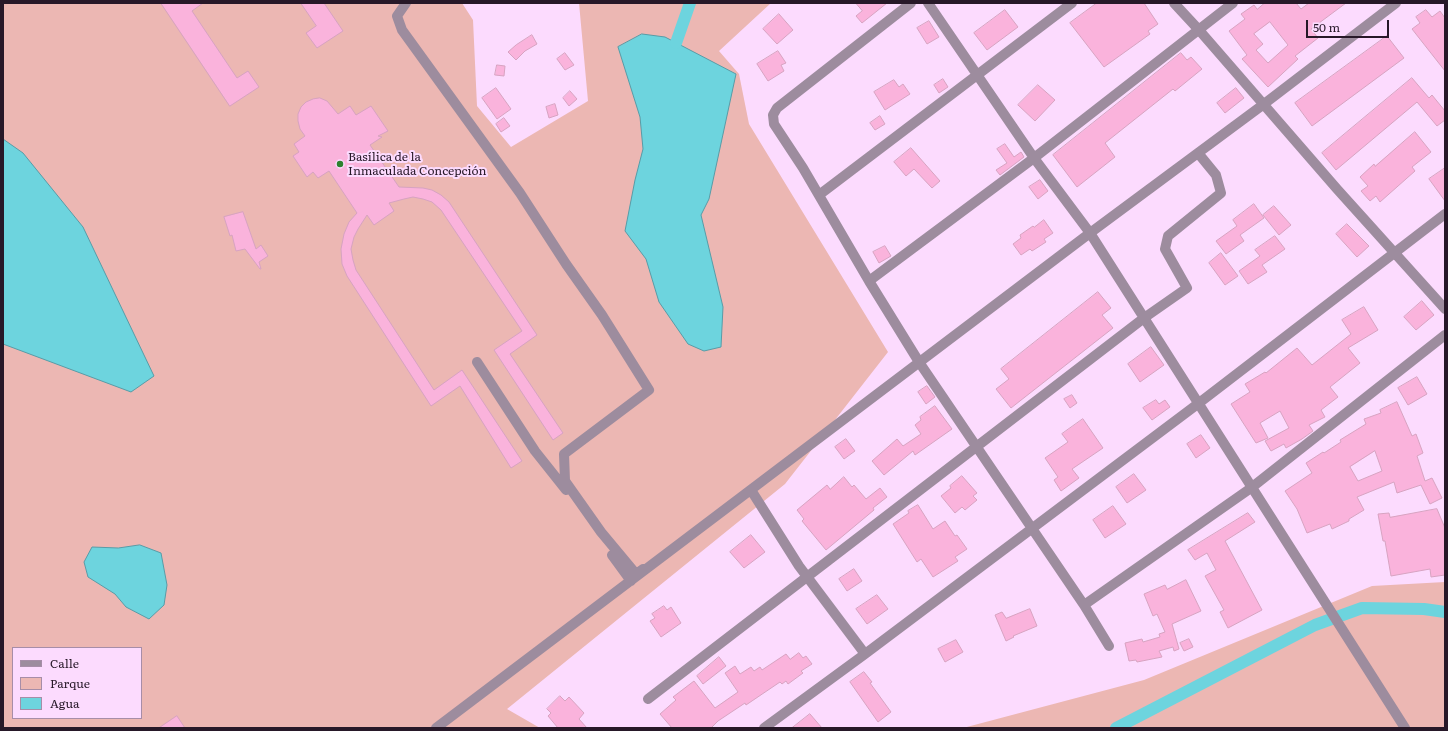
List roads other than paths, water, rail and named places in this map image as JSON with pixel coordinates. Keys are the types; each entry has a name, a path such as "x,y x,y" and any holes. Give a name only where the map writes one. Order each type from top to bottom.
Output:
{"street":[{"path":"406,3 398,16 402,30 520,193 566,264 602,315 648,390 564,454 565,481 601,532 636,574 692,530 793,458"},
{"path":"911,3 777,108 773,114 774,124 819,195 869,281 919,362 1084,605 1110,646"},
{"path":"928,3 1034,158 1090,233 1199,403 1251,488 1340,627 1371,672 1405,728"},
{"path":"819,195 1072,3"},
{"path":"1174,3 1337,189 1445,309"},
{"path":"869,281 1034,158 1233,3"},
{"path":"436,728 1396,3"},
{"path":"648,698 1144,318 1187,288 1165,249 1168,236 1221,193 1216,175 1198,153"},
{"path":"764,728 1199,403 1445,214"},
{"path":"1084,605 1251,488 1445,335"},
{"path":"477,362 535,450 631,581"},
{"path":"750,490 806,576 865,654"}],"water":[{"path":"642,34 665,37 736,74 709,199 701,215 723,307 721,347 704,351 688,344 659,302 646,259 625,231 643,149 640,117 618,47"},
{"path":"3,139 23,153 83,227 154,376 131,392 3,344"},
{"path":"140,545 161,553 167,585 164,605 149,619 126,607 115,594 88,577 84,562 92,547 118,548"}],"waterway":[{"path":"676,43 690,3"},
{"path":"1116,728 1315,625 1362,608 1424,609 1445,612"}],"place":[{"name":"Basílica de la Inmaculada Concepción","path":"340,164"}]}
